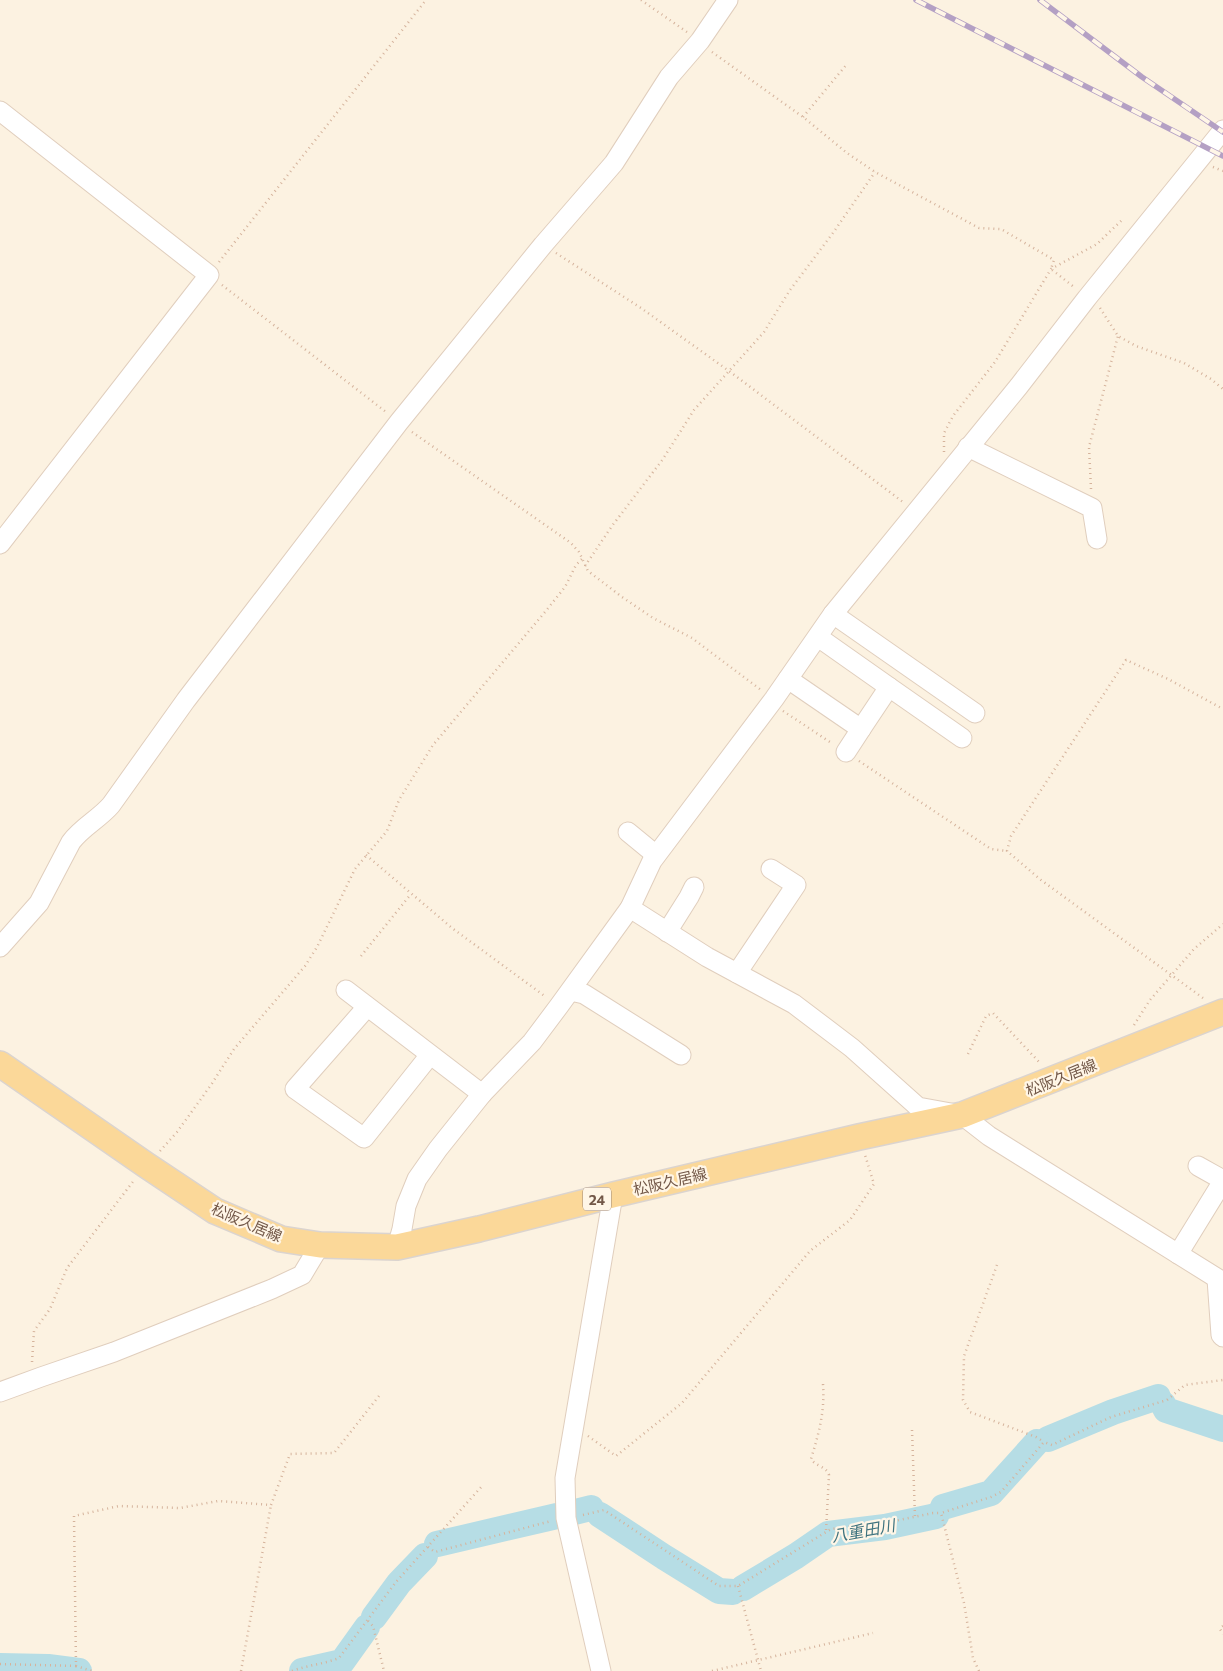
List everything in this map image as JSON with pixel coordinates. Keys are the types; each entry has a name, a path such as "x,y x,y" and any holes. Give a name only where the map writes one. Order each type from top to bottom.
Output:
{"main road":[{"name":"松阪久居線","path":"0,1064 215,1211 282,1239 320,1245 397,1247 859,1137 962,1115 1132,1048 1216,1007"}],"street":[{"path":"0,946 39,903 74,838 102,815 111,804 186,700 399,422 543,245 614,163 668,77 700,41 728,0"},
{"path":"0,112 209,275 0,544"},
{"path":"397,1247 406,1206 417,1179 438,1149 482,1094 532,1042 571,991 630,908 652,861 774,699 834,614 1223,130"},
{"path":"968,447 1092,508 1097,539"},
{"path":"834,614 974,713"},
{"path":"818,637 962,738"},
{"path":"788,679 862,729"},
{"path":"846,752 889,687"},
{"path":"628,832 656,856"},
{"path":"737,973 796,885 771,869"},
{"path":"667,932 694,887"},
{"path":"630,908 706,957 794,1004 852,1048 918,1107 962,1115 989,1136 1220,1280 1221,1335 1223,1337"},
{"path":"346,990 482,1094"},
{"path":"571,991 584,994 681,1055"},
{"path":"367,1007 294,1089 364,1138 430,1055"},
{"path":"1178,1254 1223,1180 1198,1166"},
{"path":"601,1671 566,1518 565,1478 613,1195"},
{"path":"2,1388 31,1381 114,1352 272,1289 302,1275 320,1245"}],"path":[{"path":"209,275 426,0"},
{"path":"640,0 700,41 714,54 803,117 847,153 875,172 979,228 1001,229 1054,260 1051,269 995,362 953,416 944,433 943,449 947,473"},
{"path":"803,117 847,64"},
{"path":"875,172 833,233 790,290 764,332 694,410 663,459 584,566 622,597 653,618 692,638 774,699 774,706 991,849 1007,850 1041,880 1216,1007"},
{"path":"1051,269 1096,244 1123,219"},
{"path":"543,245 641,308 729,371 916,512"},
{"path":"1051,269 1102,309 1118,336 1136,346 1184,363 1211,379 1223,389"},
{"path":"1092,508 1089,447 1118,336"},
{"path":"31,1381 34,1331 50,1309 68,1268 146,1165 177,1132 234,1050 305,966 317,947 355,869 386,832 399,800 433,746 565,587 576,565 582,559"},
{"path":"1007,850 1011,836 1126,660 1168,679 1223,709"},
{"path":"366,856 452,928 559,1006"},
{"path":"360,956 412,894"},
{"path":"1132,1048 1132,1028 1150,1000 1194,949 1223,924"},
{"path":"968,1054 986,1016 993,1013 1055,1079"},
{"path":"573,1425 616,1456 682,1403 810,1251 850,1220 874,1184 859,1137"},
{"path":"997,1266 964,1356 963,1400 970,1412 1052,1445 1111,1417 1167,1400 1185,1384 1223,1380"},
{"path":"823,1384 823,1419 811,1459 826,1470 829,1475 826,1531"},
{"path":"241,1671 271,1505 290,1454 334,1453 379,1396"},
{"path":"912,1430 915,1517"},
{"path":"428,1547 434,1552 604,1510 719,1586 738,1586 831,1529 885,1523 941,1513 992,1498 1001,1492 1044,1442"},
{"path":"292,1671 340,1658 396,1582 483,1485"},
{"path":"76,1666 74,1516 119,1506 180,1508 218,1502 271,1505"},
{"path":"941,1513 964,1603 973,1658 979,1671"},
{"path":"738,1586 761,1671"},
{"path":"368,1620 373,1626 384,1671"},
{"path":"1223,1626 1220,1630 1223,1634"},
{"path":"712,1671 873,1633"},
{"path":"0,1664 76,1666 92,1671"}],"waterway":[{"name":"八重田川","path":"1048,1439 1113,1412 1158,1397"},
{"name":"八重田川","path":"1163,1404 1166,1410 1223,1429"},
{"name":"八重田川","path":"943,1507 991,1493 1037,1442"},
{"name":"八重田川","path":"575,1512 591,1508"},
{"name":"八重田川","path":"600,1515 719,1591 733,1592"},
{"name":"八重田川","path":"437,1544 557,1516"},
{"name":"八重田川","path":"743,1588 828,1534 885,1527 936,1516"},
{"name":"八重田川","path":"374,1617 399,1583 425,1556"},
{"name":"八重田川","path":"302,1671 342,1662 367,1627"},
{"name":"八重田川","path":"0,1666 48,1667 79,1671"}],"railway":[{"path":"916,0 1223,156"},
{"path":"1040,0 1142,77 1223,132"}]}
